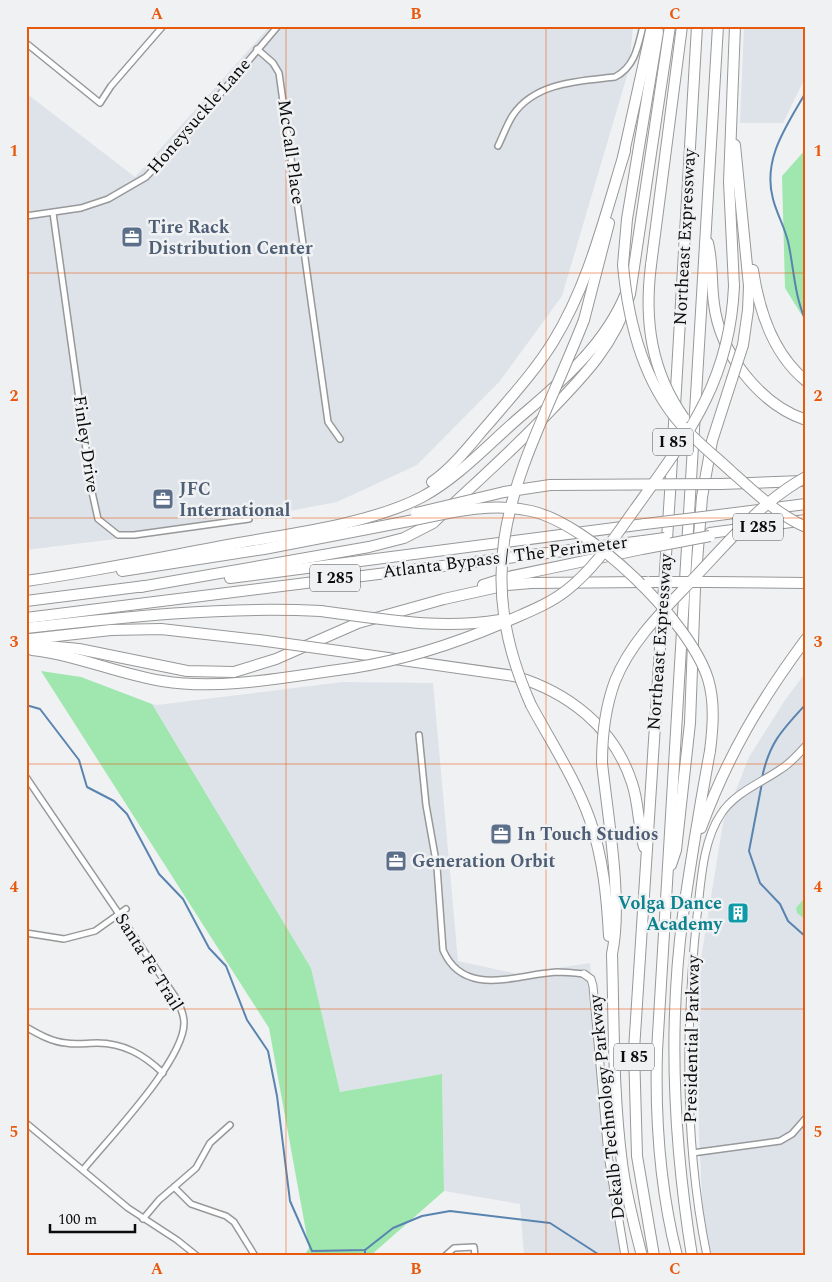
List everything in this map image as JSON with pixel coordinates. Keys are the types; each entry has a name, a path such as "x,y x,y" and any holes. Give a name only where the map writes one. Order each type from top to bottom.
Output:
{"highway":[{"path":"642,1256 633,1222 622,1163 617,1101 612,954 609,942 604,880 590,820 580,797 531,704 517,669 504,619 501,583 502,546 514,489 584,320 598,269 652,26"},
{"path":"658,26 626,219 623,265 632,325 651,377 678,420 771,506 806,527"},
{"path":"140,587 369,547 404,538 433,523 526,436 592,368 606,348 624,314 633,273 670,26"},
{"path":"682,26 651,265 648,324 657,366 666,389 688,423 735,474"},
{"name":"Northeast Expressway","path":"654,1256 636,1156 634,1042 670,493 697,26"},
{"name":"Northeast Expressway","path":"677,1256 658,1146 656,1092 666,880 718,26"},
{"path":"26,650 71,657 129,674 184,683 234,683 352,668 387,663 470,637 516,618 554,599 585,575 611,542 688,434 710,393 725,354 730,329 734,286 729,182 735,26"},
{"path":"666,880 676,850 690,723 695,588 702,497 712,441 743,345 748,310 749,286 731,92"},
{"path":"350,520 411,497 440,476 522,384 540,361 554,340 582,283 625,151"},
{"path":"739,185 755,280 764,316 777,346 796,372 806,381"},
{"path":"705,230 712,261 714,305 724,340 747,377 763,394 786,410 806,420"},
{"path":"38,580 382,514 424,496 460,469 555,388 587,354 608,326 624,296 633,273"},
{"path":"612,954 616,939 614,874 602,763 606,710 616,680 641,637 749,520 790,486 806,479"},
{"path":"26,581 119,571 264,549 415,517 504,492 550,485 721,484 806,479"},
{"name":"Atlanta Bypass / The Perimeter","path":"26,601 271,573 806,504"},
{"path":"415,517 476,508 521,509 552,517 588,538 676,621 689,640 708,680 713,724 696,843 683,916 674,1078 686,1218 692,1256"},
{"name":"Atlanta Bypass / The Perimeter","path":"26,618 642,545 806,520"},
{"path":"444,599 508,576 642,545"},
{"path":"26,644 79,649 187,671 234,672 276,659 358,623 444,599 517,584 806,582"},
{"path":"26,628 124,617 251,610 321,611 433,625 468,625 516,618"},
{"path":"26,640 111,630 161,629 346,652 514,676 533,682 570,701 588,714 608,736 625,764 632,783 646,857"},
{"path":"696,843 720,776 743,732 772,685 806,639"}],"street":[{"path":"26,43 100,103 111,86 163,26"},
{"name":"Honeysuckle Lane","path":"26,216 81,208 108,199 146,177 181,140 278,26"},
{"path":"498,146 514,114 538,94 564,83 615,77 621,74 637,52 643,26"},
{"name":"McCall Place","path":"257,49 274,62 279,73 328,422 340,439"},
{"name":"Finley Drive","path":"53,213 92,492 98,519 118,535 134,536 249,519"},
{"name":"Dekalb Technology Parkway","path":"419,735 426,805 437,867 443,950 447,959 464,975 482,980 503,980 558,972 584,974 591,979 608,1155 625,1256"},
{"name":"Presidential Parkway","path":"707,1256 692,1152 688,1050 693,953 700,887 714,826 728,805 750,788 787,765 806,746"},
{"name":"Santa Fe Trail","path":"26,777 176,998 183,1012 184,1024 172,1060 83,1170"},
{"path":"26,933 64,939 95,931 126,908"},
{"path":"26,1027 53,1040 66,1043 100,1043 131,1050 140,1054 163,1073"},
{"path":"692,1152 780,1141 792,1134 806,1118"},
{"path":"26,1122 143,1219 177,1240 197,1256"},
{"path":"143,1219 174,1187 196,1168 210,1142 230,1125"},
{"path":"174,1187 192,1204 226,1216 234,1222 255,1256"},
{"path":"445,1256 454,1248 474,1247 475,1256"}],"shaded area":[{"path":"270,26 633,26 629,69 562,296 500,381 417,465 337,502 188,530 26,550 26,93 135,177"},
{"path":"744,26 806,26 806,76 783,123 740,123"},
{"path":"806,672 806,1256 705,1256 699,1135 698,977 723,823 749,757 785,700"},
{"path":"342,682 433,683 458,961 518,974 590,963 601,1127 626,1256 524,1256 520,1204 444,1191 442,1074 340,1092 311,968 152,704 157,705"}],"green space":[{"path":"806,149 806,322 785,288 782,176"},
{"path":"41,671 81,677 152,704 311,968 340,1092 442,1074 444,1191 370,1256 304,1256 309,1248 269,1028"},
{"path":"806,896 806,920 797,913 796,908"}],"waterway":[{"path":"806,92 778,143 771,170 770,184 773,199 788,240 797,294 806,321"},
{"path":"762,778 768,755 773,746 806,704"},
{"path":"26,705 40,709 79,760 87,787 114,801 127,814 159,874 183,899 209,948 226,966 247,1020 268,1051 277,1096 290,1201 312,1251 365,1250 393,1228 422,1216 450,1211 550,1223 601,1256"},
{"path":"762,783 749,851 760,883 780,904 788,921 806,937"},
{"path":"365,1250 365,1256"}],"place":[{"name":"Tire Rack Distribution Center","path":"132,237"},
{"name":"JFC International","path":"163,499"},
{"name":"In Touch Studios","path":"501,834"},
{"name":"Generation Orbit","path":"396,861"},
{"name":"Volga Dance Academy","path":"738,913"}]}
